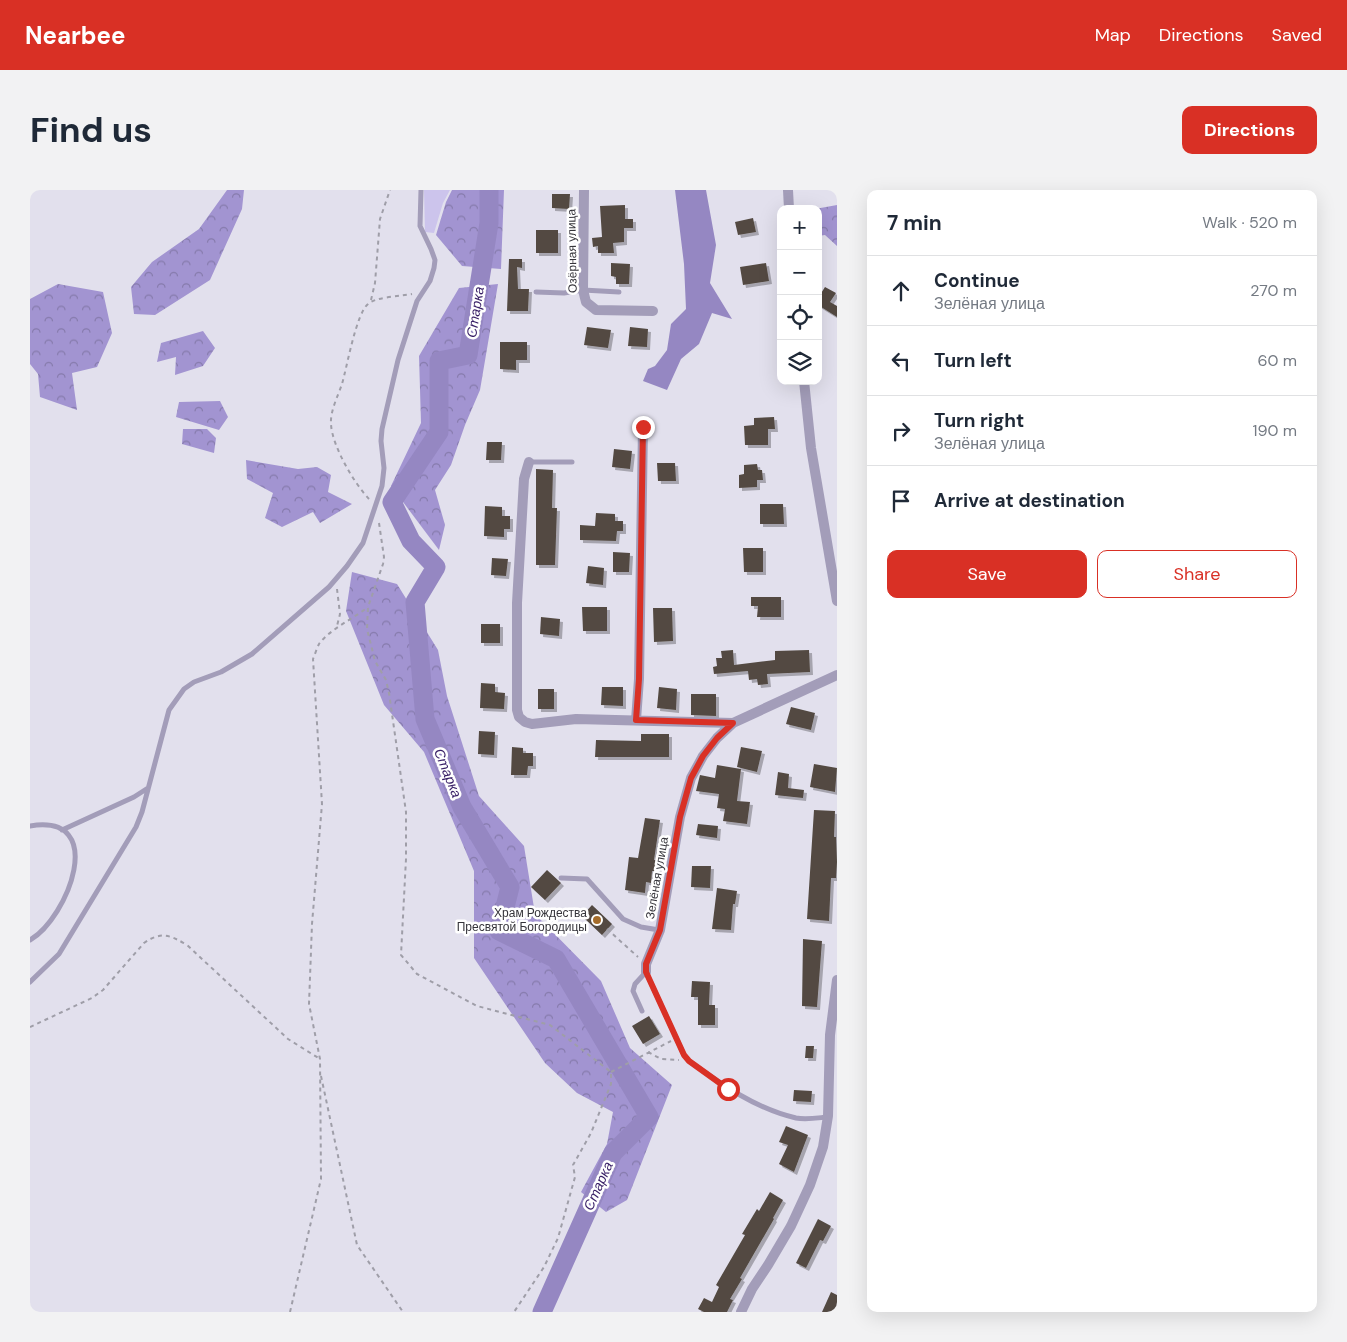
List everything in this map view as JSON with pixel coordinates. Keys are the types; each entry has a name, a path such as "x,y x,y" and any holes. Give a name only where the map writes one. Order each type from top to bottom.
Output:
{"street":[{"name":"Озёрная улица","path":"584,190 583,290 586,302 596,310 653,311"},
{"path":"788,190 789,205"},
{"path":"804,385 811,448 837,601"},
{"path":"636,720 639,679 643,427"},
{"path":"529,462 524,478 517,603 517,710 519,716 525,722 532,724 576,719 733,723"},
{"name":"Зелёная улица","path":"646,968 660,930 680,817 691,778 703,756 717,738 733,723 837,675"},
{"path":"741,1312 752,1289 791,1226 810,1185 825,1141 828,1116 830,1034 837,980"}],"lane":[{"path":"30,982 59,954 78,926 136,827 169,710 175,699 194,682 222,672 252,654 329,587 363,543 382,486 384,468 380,440 398,360 422,292 430,281 434,268 435,260 420,226 421,190"},
{"path":"536,292 564,293 583,290 619,292"},
{"path":"529,462 572,462"},
{"path":"62,830 134,797 148,788"},
{"path":"30,826 50,825 62,830 73,845 76,860 74,876 63,899 46,927 39,935 30,940"},
{"path":"561,878 588,879 623,919 641,927 660,930"},
{"path":"642,1011 633,991 635,984 646,968"},
{"path":"646,968 676,1038 689,1061 728,1089 770,1109 797,1118 828,1116"}],"path":[{"path":"375,505 360,489 350,474 332,434 331,418 343,382 348,355 364,308 370,302 375,282 380,219 390,190"},
{"path":"370,302 422,292"},
{"path":"379,523 384,548 383,564 368,607 368,629 370,644 386,680 406,812 401,955 417,974 476,1006 550,1025 611,1072 612,1084 591,1133 573,1165 575,1177 558,1238 544,1267 514,1312"},
{"path":"337,628 340,614 337,589 347,566"},
{"path":"290,1312 321,1179 320,1059 309,1004 312,924 322,804 313,659 320,643 337,628 356,617 368,607"},
{"path":"607,929 646,968"},
{"path":"30,1027 92,998 103,990 144,942 151,937 160,935 175,938 187,945 288,1040 320,1059"},
{"path":"611,1072 676,1038"},
{"path":"648,1052 661,1059 689,1061"},
{"path":"320,1072 357,1245 402,1312"}],"shaded area":[{"path":"424,190 450,190 443,203 434,233 425,232"},
{"path":"675,190 706,190 716,245 710,283 732,319 712,313 699,344 681,359 667,390 643,381 648,369 655,366 667,350 671,324 686,309 684,264"}],"green space":[{"path":"227,190 244,190 242,209 210,280 155,315 134,314 131,287 152,262 199,229"},
{"path":"452,190 504,190 501,269 462,266 436,235 446,202"},
{"path":"837,205 837,246 825,235 822,235 822,208"},
{"path":"58,284 103,292 112,333 97,367 72,373 77,410 40,397 38,374 30,364 30,299"},
{"path":"498,284 480,390 451,465 435,490 445,525 439,550 391,486 421,423 419,356 459,288"},
{"path":"203,331 215,348 203,366 175,375 176,357 157,362 161,343"},
{"path":"220,401 228,417 219,430 176,417 179,402"},
{"path":"183,429 207,429 216,438 214,453 182,444"},
{"path":"246,460 298,469 317,467 331,475 328,492 352,504 320,523 313,512 282,527 265,518 273,493 247,479"},
{"path":"352,572 397,584 438,650 447,696 479,796 524,846 535,914 601,981 630,1048 672,1085 627,1200 606,1212 581,1192 607,1144 613,1112 577,1093 545,1063 474,958 474,871 424,752 384,705 346,611"}],"building":[{"path":"552,194 570,194 569,209 552,208"},
{"path":"625,205 625,219 633,219 633,228 624,228 624,242 613,243 614,253 598,253 598,246 593,247 592,238 602,237 600,206"},
{"path":"753,218 756,232 738,235 735,222"},
{"path":"536,230 558,230 558,253 536,253"},
{"path":"509,259 522,259 522,268 517,267 518,289 529,289 528,311 507,311"},
{"path":"611,263 630,264 629,284 616,284 616,277 611,276"},
{"path":"766,263 769,281 743,285 740,267"},
{"path":"825,287 836,293 830,302 837,306 837,317 822,308 822,292"},
{"path":"587,327 611,330 608,348 584,345"},
{"path":"630,327 648,329 647,347 628,346"},
{"path":"500,342 527,342 527,360 516,360 516,370 500,369"},
{"path":"774,417 775,429 768,429 768,445 745,445 744,426 754,425 754,418"},
{"path":"487,442 502,442 501,460 486,460"},
{"path":"614,449 632,451 630,469 612,467"},
{"path":"657,463 675,463 676,481 658,481"},
{"path":"757,464 758,470 762,470 763,480 757,480 757,487 739,488 739,475 744,474 744,465"},
{"path":"536,469 553,470 552,508 557,508 555,565 536,565"},
{"path":"760,504 783,504 784,524 760,524"},
{"path":"485,506 502,507 502,516 510,516 510,529 504,529 504,537 484,536"},
{"path":"596,513 615,514 615,521 623,521 623,531 617,531 616,541 580,540 580,525 595,526"},
{"path":"743,548 763,548 763,572 744,572"},
{"path":"613,552 630,553 629,572 613,572"},
{"path":"492,558 508,559 506,576 491,575"},
{"path":"588,566 604,568 603,585 586,583"},
{"path":"751,597 781,597 781,617 757,617 758,606 751,606"},
{"path":"582,607 607,607 607,631 583,631"},
{"path":"653,608 672,608 673,641 654,642"},
{"path":"541,617 560,619 559,636 540,634"},
{"path":"481,624 500,624 500,643 481,643"},
{"path":"733,650 734,665 775,660 775,651 809,650 810,672 767,674 768,684 758,685 757,679 749,680 748,671 714,674 713,667 717,666 716,658 722,658 721,651"},
{"path":"481,683 495,684 495,692 505,693 504,709 480,708"},
{"path":"602,687 623,687 623,706 601,705"},
{"path":"659,687 677,689 676,710 657,708"},
{"path":"538,689 554,689 554,709 538,709"},
{"path":"691,694 716,694 716,716 691,715"},
{"path":"791,707 815,713 811,730 786,724"},
{"path":"479,731 495,732 494,755 478,754"},
{"path":"641,734 669,734 669,757 595,757 596,740 641,741"},
{"path":"512,747 523,748 523,753 533,753 533,766 528,766 527,775 511,775"},
{"path":"741,747 762,751 757,772 737,767"},
{"path":"814,764 837,768 835,792 810,787"},
{"path":"717,765 741,769 737,801 750,802 747,824 723,821 725,809 717,808 719,794 696,791 700,775 715,778"},
{"path":"778,772 789,774 788,788 804,790 803,798 775,795"},
{"path":"814,810 835,811 834,837 836,837 837,862 836,878 831,878 829,921 807,919"},
{"path":"645,818 660,820 654,860 660,860 658,871 652,871 651,883 646,882 645,893 625,890 629,857 638,858"},
{"path":"698,824 718,826 717,838 696,835"},
{"path":"692,866 711,866 710,888 691,887"},
{"path":"547,870 561,883 545,900 531,887"},
{"path":"717,888 737,891 735,904 733,904 731,930 712,929"},
{"name":"Храм Рождества Пресвятой Богородицы","path":"592,905 612,924 602,935 582,916"},
{"path":"803,939 822,941 817,1007 802,1006"},
{"path":"692,981 710,982 709,1005 715,1005 715,1025 698,1025 698,997 691,997"},
{"path":"649,1016 660,1034 643,1044 632,1026"},
{"path":"806,1046 814,1046 813,1058 805,1058"},
{"path":"794,1090 812,1091 811,1102 793,1101"},
{"path":"786,1126 808,1135 794,1172 779,1164 788,1145 779,1142"},
{"path":"770,1192 783,1200 740,1278 742,1279 730,1299 733,1300 727,1312 704,1312 698,1309 704,1298 712,1302 719,1287 716,1285 745,1235 742,1234"},
{"path":"818,1219 831,1226 823,1241 820,1240 806,1268 796,1263"},
{"path":"831,1292 837,1295 837,1312 822,1312"}],"waterway":[{"name":"Старка","path":"489,190 489,223 468,355 439,361 439,432 392,502 411,541 436,567 415,602 425,719 462,807 510,887 499,931 556,959 649,1117 613,1153 542,1312"}],"place":[{"name":"Храм Рождества Пресвятой Богородицы","path":"597,920"}],"route":[{"path":"643,427 639,679 636,720 733,723 717,738 703,756 691,778 680,817 660,930 646,964 646,972 664,1015 684,1055 689,1061 728,1089"}]}
